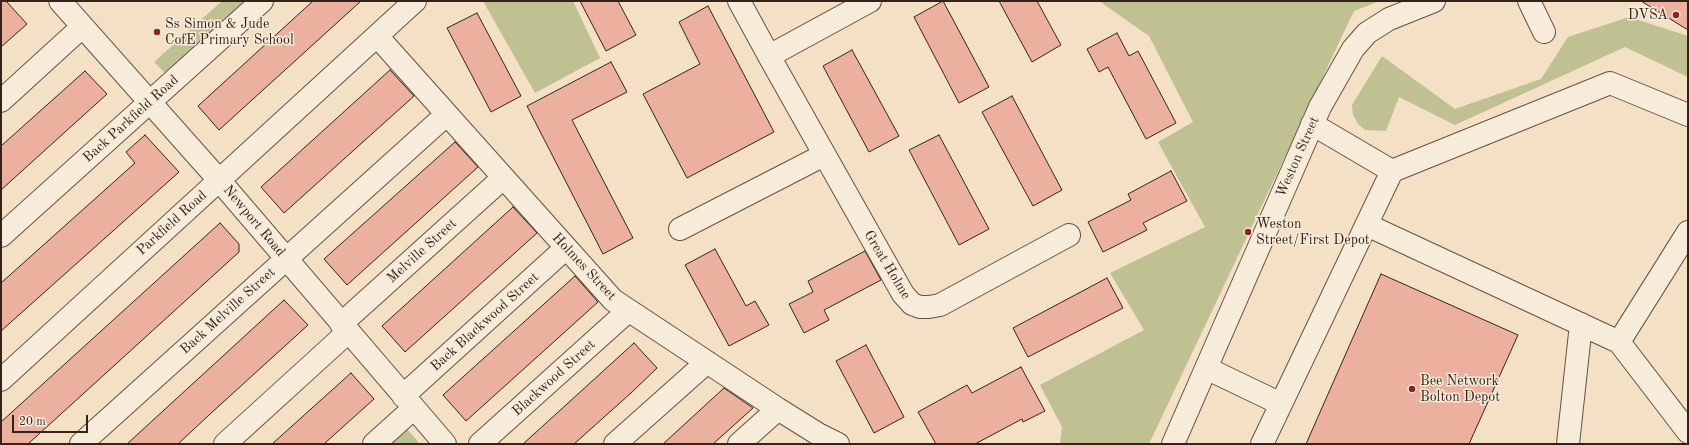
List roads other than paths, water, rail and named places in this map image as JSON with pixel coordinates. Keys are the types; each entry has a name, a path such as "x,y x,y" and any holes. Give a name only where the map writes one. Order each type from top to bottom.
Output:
{"street":[{"name":"Newport Road","path":"60,1 219,180 445,444"},
{"name":"Back Parkfield Road","path":"1,236 262,1"},
{"name":"Parkfield Road","path":"1,380 415,1"},
{"name":"Great Holme","path":"739,1 902,294 912,304 920,307 940,305 1069,235"},
{"path":"769,56 870,1"},
{"name":"Weston Street","path":"1173,444 1312,124 1353,48 1360,38 1389,19 1434,1"},
{"path":"1530,1 1544,32"},
{"path":"1,101 82,27"},
{"name":"Holmes Street","path":"377,36 446,115 613,300 778,409 818,434 838,444"},
{"path":"1262,444 1392,171 1610,83 1688,115"},
{"name":"Back Melville Street","path":"81,444 446,115"},
{"path":"1312,124 1392,171"},
{"path":"680,229 824,155"},
{"name":"Melville Street","path":"225,444 503,178"},
{"path":"1366,225 1619,342 1688,432"},
{"path":"1619,342 1688,232"},
{"name":"Back Blackwood Street","path":"374,444 409,402 566,248"},
{"name":"Blackwood Street","path":"480,444 628,311"},
{"path":"1568,444 1581,324"},
{"path":"615,444 707,362"},
{"path":"1206,368 1281,404"},
{"path":"739,444 778,409"}],"place":[{"name":"DVSA","path":"1676,15"},
{"name":"Ss Simon & Jude CofE Primary School","path":"157,32"},
{"name":"Weston Street/First Depot","path":"1248,232"},
{"name":"Bee Network Bolton Depot","path":"1412,389"}]}
